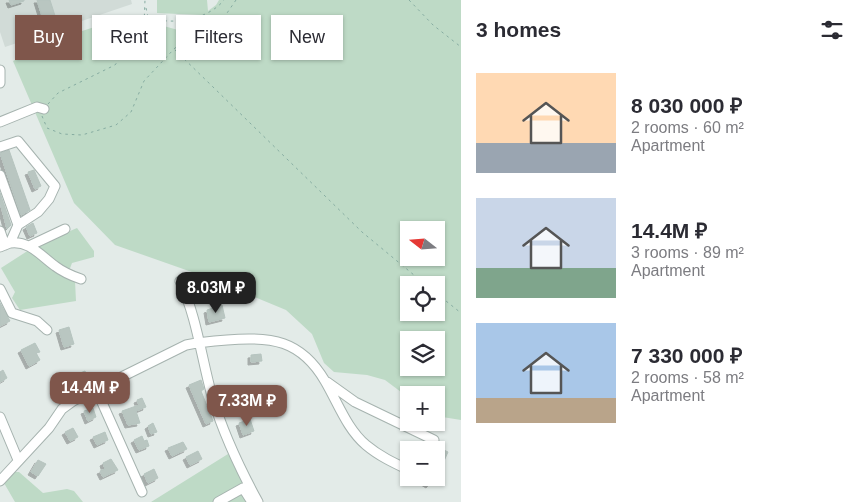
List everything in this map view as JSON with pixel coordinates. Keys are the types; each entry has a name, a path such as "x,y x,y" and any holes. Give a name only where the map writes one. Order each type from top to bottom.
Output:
{"street":[{"path":"0,70 0,83"},
{"path":"0,122 37,107 44,109"},
{"path":"0,148 18,141 55,186 49,199 38,212 18,225 5,245"},
{"path":"0,175 18,225"},
{"path":"29,246 64,229"},
{"path":"0,231 5,245"},
{"path":"5,245 18,242 29,246 57,267 81,279"},
{"path":"180,281 194,316 198,342 224,430 240,468 258,502"},
{"path":"0,289 12,313 37,322 47,330"},
{"path":"0,481 49,428 62,408 96,389 186,345 198,342 256,337 271,338 299,352 312,364 324,380 353,431 365,445 400,466"},
{"path":"324,380 355,402 434,440"},
{"path":"96,389 142,492"},
{"path":"0,417 18,460"},
{"path":"218,502 243,488 252,502"}],"path":[{"path":"145,0 144,25 115,65 58,93 44,109 42,116 47,128 62,134 82,136 116,125 130,112 144,81 174,49 194,32 225,16 236,0"},
{"path":"145,5 148,16 157,20 176,19 208,14 224,0"},
{"path":"409,0 434,25 461,47"},
{"path":"174,49 362,232 415,276"},
{"path":"445,300 461,313"}],"shaded area":[{"path":"0,0 131,0 132,4 100,15 92,15 92,18 82,21 82,15 15,15 15,44 5,47 0,32"}],"green space":[{"path":"157,0 207,0 208,11 219,0 461,0 461,420 445,417 445,386 400,386 400,391 385,380 367,375 334,372 324,363 312,334 286,310 206,277 115,245 74,203 13,61 82,60 82,31 92,28 92,60 166,60 166,27 176,29 176,60 261,60 261,15 157,13"},
{"path":"77,228 94,251 94,257 72,263 69,271 38,248 38,245"},
{"path":"29,250 40,260 75,281 76,301 20,310 12,298 15,292 1,268"},
{"path":"228,454 255,502 151,502"},
{"path":"14,472 19,472 43,493 67,489 74,491 83,502 15,502 4,483 8,476"}],"building":[{"path":"9,0 24,0 24,1 11,5"},
{"path":"37,0 50,0 55,15 42,15"},
{"path":"9,150 30,210 21,215 0,153"},
{"path":"34,170 41,186 35,189 28,172"},
{"path":"0,193 11,225 7,229 0,202"},
{"path":"33,223 37,233 30,236 26,227"},
{"path":"0,303 10,321 0,326"},
{"path":"222,305 225,318 209,322 207,310"},
{"path":"69,327 74,344 64,347 59,330"},
{"path":"35,343 40,352 36,353 40,360 29,366 21,350"},
{"path":"261,354 262,361 251,362 251,355"},
{"path":"3,370 7,378 0,382 0,372"},
{"path":"85,371 90,383 80,387 75,375"},
{"path":"201,380 204,389 201,391 213,421 206,424 189,385"},
{"path":"142,398 146,407 136,411 140,423 128,425 122,411 139,405 137,400"},
{"path":"93,408 96,417 88,421 84,411"},
{"path":"250,419 254,431 243,435 239,423"},
{"path":"153,423 157,432 151,434 148,426"},
{"path":"73,428 78,437 70,441 65,432"},
{"path":"105,432 108,440 97,445 93,437"},
{"path":"142,436 144,441 147,440 149,446 139,450 134,440"},
{"path":"183,442 187,449 172,456 168,448"},
{"path":"198,451 202,459 190,465 186,457"},
{"path":"111,459 118,470 103,477 100,471 105,469 103,463"},
{"path":"38,460 46,464 38,476 31,472"},
{"path":"154,469 158,478 148,483 144,474"}]}
